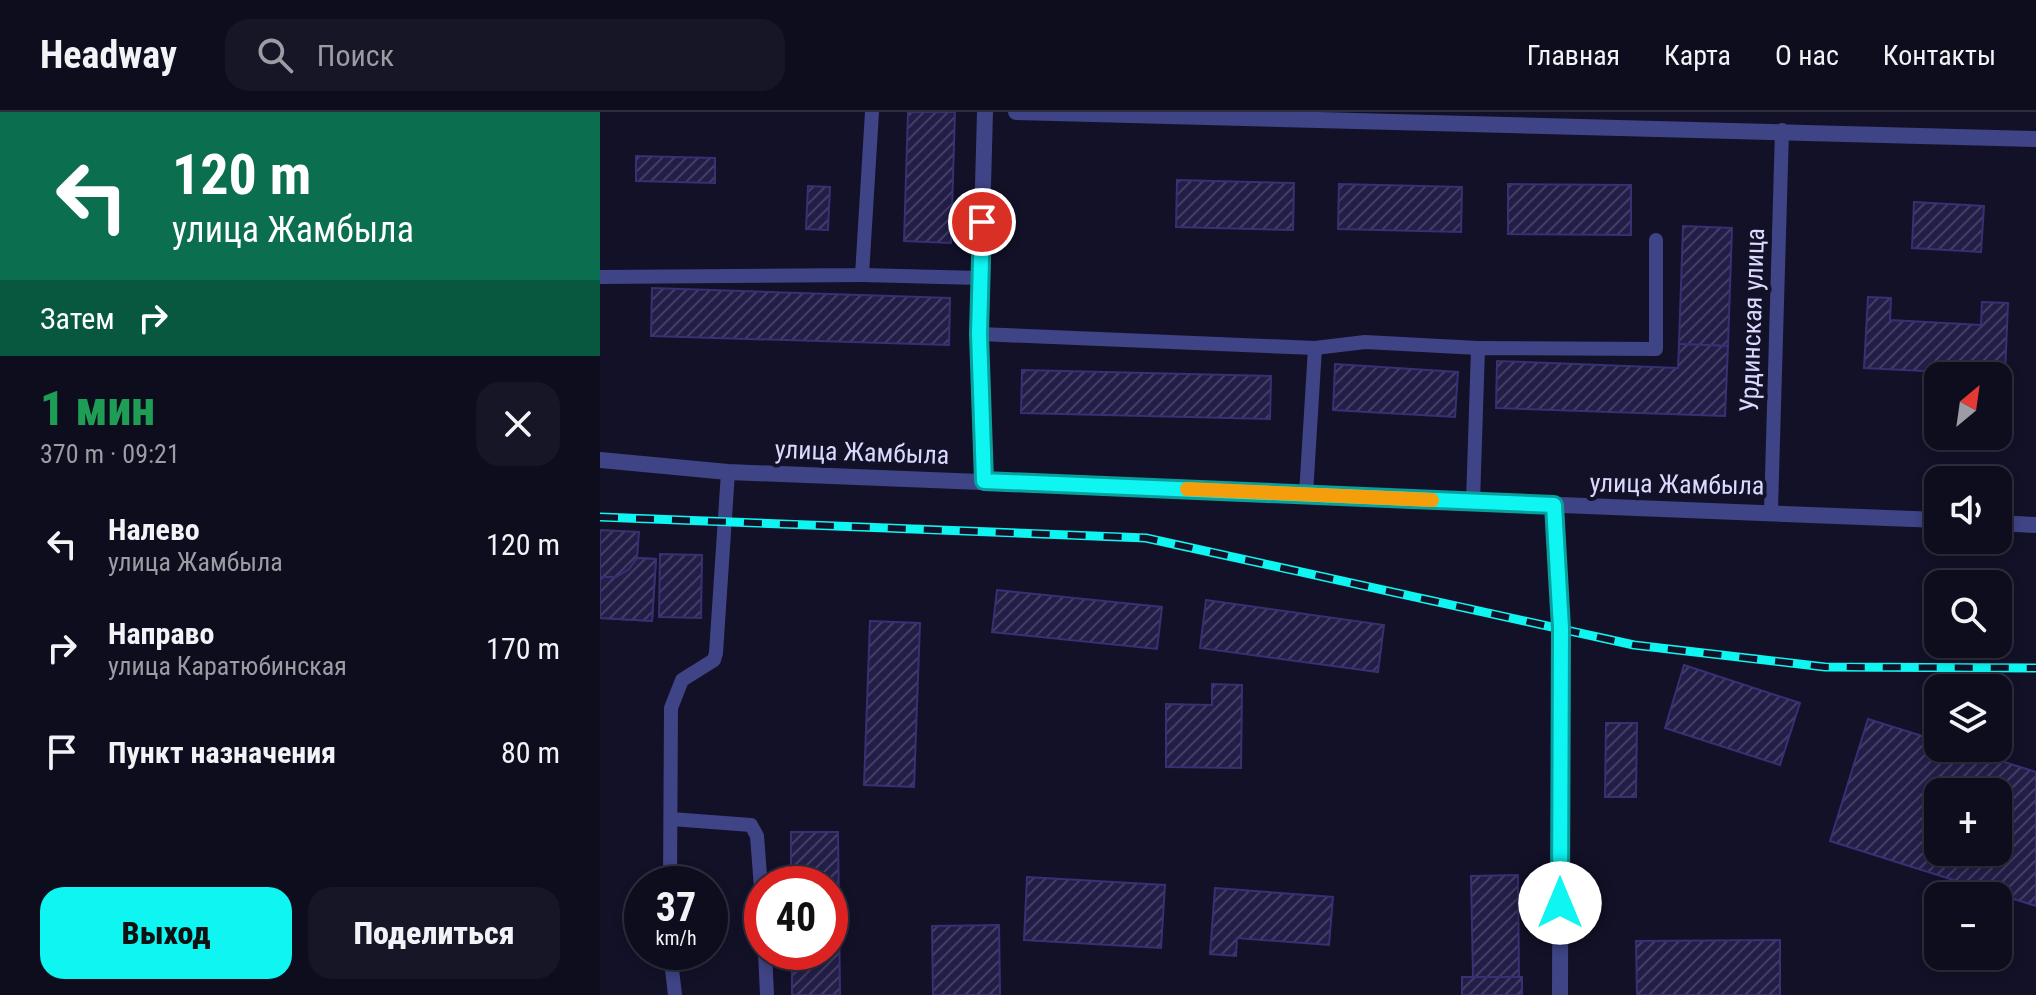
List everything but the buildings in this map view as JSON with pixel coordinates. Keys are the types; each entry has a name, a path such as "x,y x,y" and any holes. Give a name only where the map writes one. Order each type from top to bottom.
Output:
{"street":[{"path":"984,481 979,334 985,112"},
{"path":"1016,112 2036,139"},
{"name":"улица Жамбыла","path":"600,460 728,472 1554,505 1771,510 1924,519"},
{"path":"1554,505 1561,628 1560,995"},
{"path":"2012,524 2036,525"}],"lane":[{"path":"862,275 872,112"},
{"name":"Урдинская улица","path":"1771,510 1782,130"},
{"path":"979,334 1315,348 1365,342 1478,348 1656,349 1656,240"},
{"path":"600,277 862,275 980,278"},
{"path":"1306,494 1315,348"},
{"path":"1473,502 1478,348"},
{"path":"670,866 675,693 682,680 714,660 716,653 728,472"},
{"path":"671,819 751,825 757,836 759,866"},
{"path":"672,970 675,995"},
{"path":"766,970 767,995"}],"railway":[{"path":"600,517 1146,538 1634,645 1825,667 2036,668"}],"slow traffic":[{"path":"1187,489 1432,500"}],"route":[{"path":"982,222 979,334 984,481 1554,505 1561,628 1560,903"}]}
